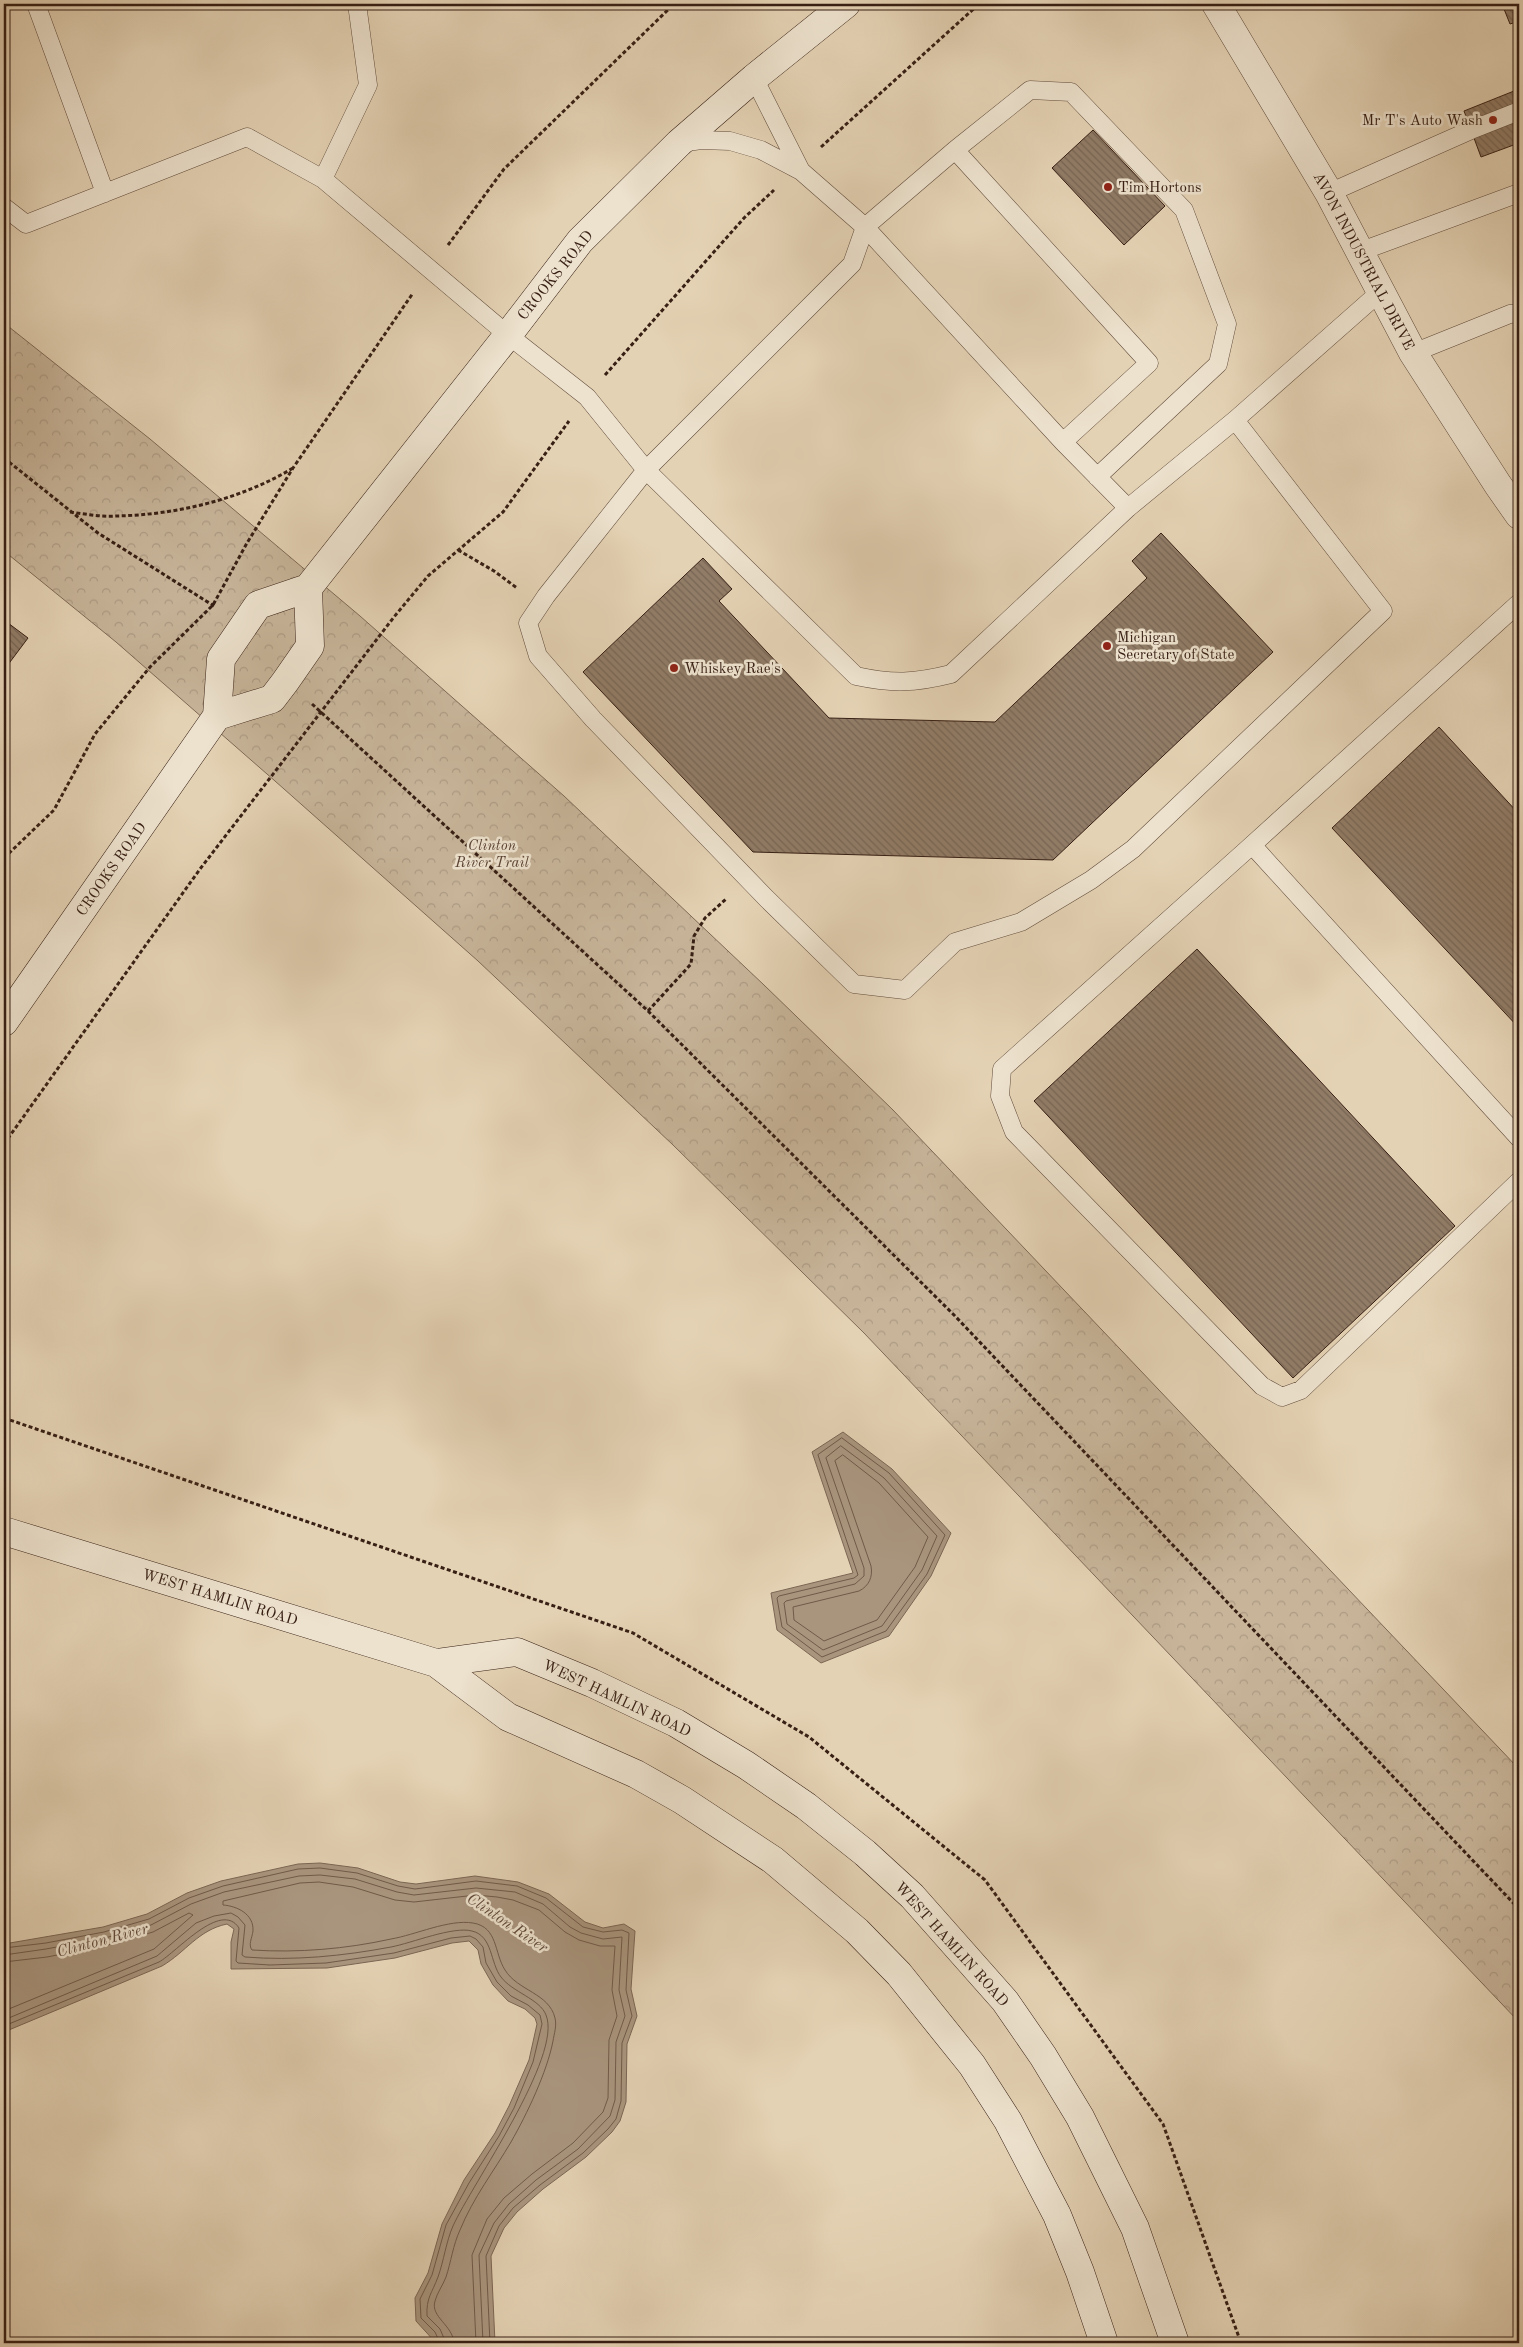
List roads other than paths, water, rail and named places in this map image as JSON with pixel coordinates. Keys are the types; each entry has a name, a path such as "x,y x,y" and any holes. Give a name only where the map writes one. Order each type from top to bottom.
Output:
{"main road":[{"name":"CROOKS ROAD","path":"308,588 508,335 580,240 679,143 754,78 846,4"},
{"name":"AVON INDUSTRIAL DRIVE","path":"1216,4 1329,193 1413,353 1519,515"},
{"path":"308,588 310,646 285,682 272,699 217,716 221,659 258,606 308,588"},
{"name":"CROOKS ROAD","path":"4,1022 217,716"},
{"name":"WEST HAMLIN ROAD","path":"4,1531 436,1663 508,1717 636,1774 682,1800 773,1860 858,1931 899,1974 940,2022 972,2065 1008,2121 1057,2215 1080,2272 1104,2343"},
{"name":"WEST HAMLIN ROAD","path":"436,1663 517,1652 592,1683 676,1724 746,1765 806,1806 865,1853 912,1896 1005,2001 1043,2056 1080,2117 1135,2228 1176,2343"}],"lane":[{"path":"36,4 105,193"},
{"path":"323,179 368,85 358,4"},
{"path":"754,78 799,169"},
{"path":"1097,477 1218,364 1226,324 1184,210 1070,92 1030,90 955,150 865,227 852,264 646,470 528,623 538,656 593,719 747,879 854,984 905,990 955,942 1021,922 1091,880 1133,849 1383,611 1235,420"},
{"path":"1329,193 1471,130 1519,111"},
{"path":"4,207 26,224 248,137 323,179 508,335 587,397 646,470 856,676 883,682 920,682 951,674 1128,508 1235,420 1380,292"},
{"path":"679,143 701,140 730,141 761,150 799,169 865,227 1063,442 1128,508"},
{"path":"955,150 1149,363 1063,442"},
{"path":"1359,252 1519,193"},
{"path":"1413,353 1510,314 1519,314"},
{"path":"1519,603 1002,1069 1000,1096 1014,1132 1262,1386 1282,1396 1300,1390 1519,1182"},
{"path":"1252,845 1519,1138"}],"water":[{"path":"843,1432 892,1469 951,1533 931,1576 889,1636 821,1663 777,1630 771,1593 853,1573 812,1452"},
{"name":"Clinton River","path":"320,1863 358,1868 400,1882 416,1884 475,1876 518,1882 549,1894 585,1922 603,1928 624,1924 635,1931 631,1989 637,2016 627,2044 626,2102 620,2121 612,2132 586,2157 543,2189 517,2212 504,2228 491,2256 495,2343 436,2343 416,2321 415,2298 428,2273 442,2224 464,2180 495,2133 509,2106 529,2060 537,2024 535,2018 525,2009 508,2001 493,1985 481,1964 478,1950 469,1941 452,1943 395,1958 327,1968 231,1969 231,1942 234,1929 227,1924 200,1936 162,1966 4,2032 4,1944 103,1927 147,1914 187,1893 221,1881 298,1864"}],"place":[{"name":"Mr T's Auto Wash","path":"1493,120"},
{"name":"Tim Hortons","path":"1108,187"},
{"name":"Michigan Secretary of State","path":"1107,646"},
{"name":"Whiskey Rae's","path":"674,668"}],"park label":[{"name":"Clinton River Trail","path":"492,854"}]}
